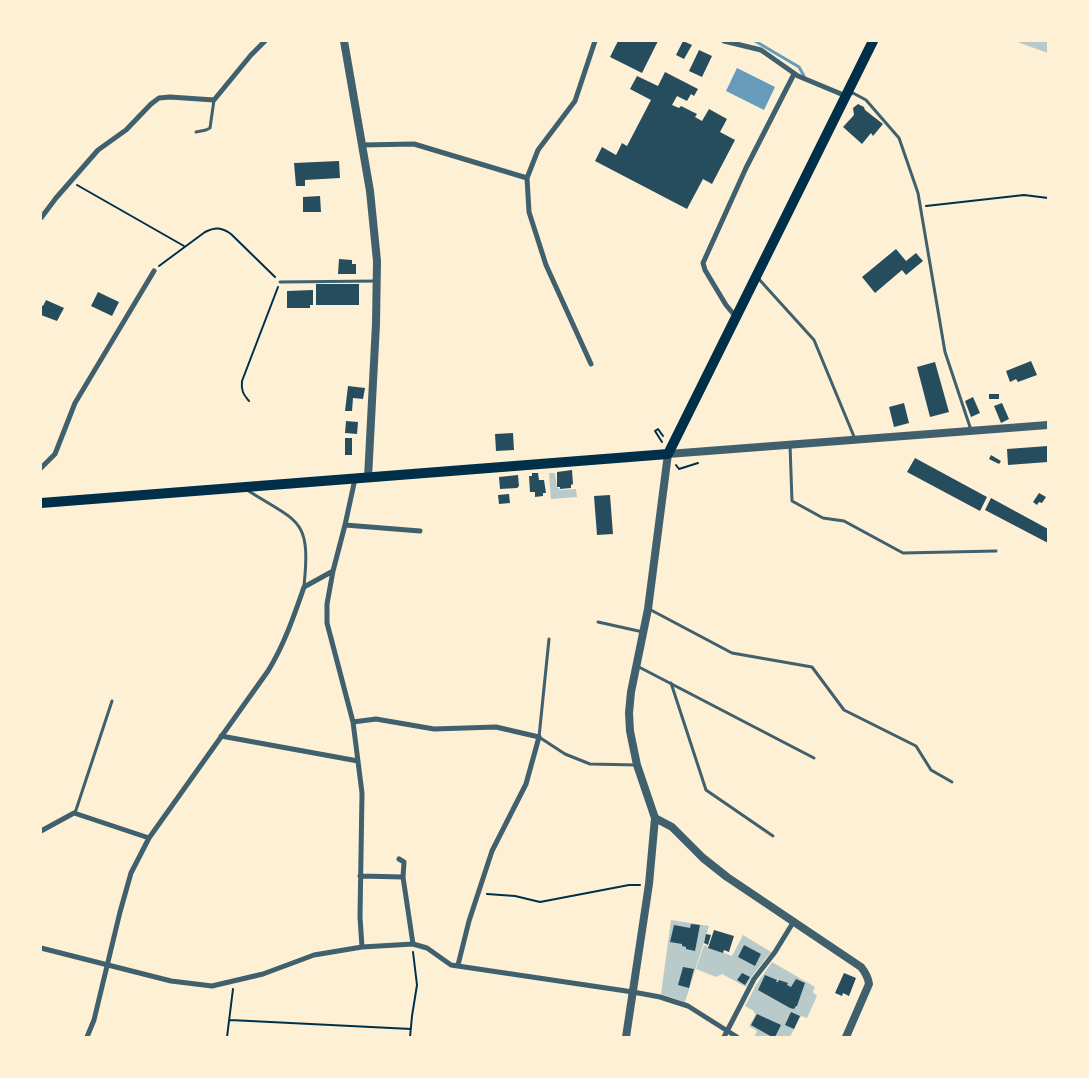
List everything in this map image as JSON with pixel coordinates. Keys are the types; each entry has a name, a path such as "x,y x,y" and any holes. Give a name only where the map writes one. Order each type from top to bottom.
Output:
{"main road":[{"path":"41,503 668,454 873,41"}],"street":[{"path":"41,218 98,150 126,130 151,104 159,98 170,97 214,100 265,41"},
{"path":"344,41 374,229 377,281 368,478"},
{"path":"591,364 546,265 529,212 527,178 538,150 575,101 595,41"},
{"path":"724,41 761,50 794,74 846,96"},
{"path":"736,317 726,306 705,270 703,263 746,168 794,74"},
{"path":"362,145 414,144 527,178"},
{"path":"41,468 55,454 75,403 154,271"},
{"path":"626,1037 649,884 655,818 637,766 630,731 629,713 636,665 648,609 668,454 1048,425"},
{"path":"355,479 333,571 327,604 327,623 353,722 362,793 360,876 362,947"},
{"path":"345,526 420,532"},
{"path":"88,1037 131,873 149,838 278,654 304,587 333,571"},
{"path":"353,722 376,720 434,729 496,727 539,738 526,784 497,838 477,893 458,966"},
{"path":"221,736 358,761"},
{"path":"41,831 74,813 149,838"},
{"path":"655,818 672,826 703,858 727,878 861,967 868,976 869,984 846,1037"},
{"path":"400,860 404,862 402,877 413,944"},
{"path":"360,876 402,877"},
{"path":"724,1037 754,979 775,952 794,921"},
{"path":"41,948 170,981 212,986 263,974 314,955 362,947 413,944 427,948 451,964 458,966 660,997 688,1006 737,1037"}],"lane":[{"path":"846,96 853,93 866,100 898,138 918,193 945,352 971,431"},
{"path":"196,132 210,128 214,100"},
{"path":"757,277 814,340 855,440"},
{"path":"280,282 377,281"},
{"path":"790,444 792,501 823,518 844,521 903,553 996,551"},
{"path":"244,488 289,515 298,524 306,541 304,587"},
{"path":"648,609 732,653 812,667 844,710 916,746 931,770 952,782"},
{"path":"598,622 643,632"},
{"path":"550,639 539,738 565,754 590,764 637,766"},
{"path":"636,665 814,758"},
{"path":"671,683 706,790 773,836"},
{"path":"74,813 112,701"}],"path":[{"path":"71,181 184,247"},
{"path":"920,206 1024,195 1048,198"},
{"path":"154,271 184,247 213,228 222,228 231,234 280,282 242,380 243,394 249,401"},
{"path":"661,441 655,431 658,429 663,436"},
{"path":"679,469 698,463"},
{"path":"477,893 515,896 540,902 629,885 649,884"},
{"path":"410,1037 417,985 413,944"},
{"path":"227,1037 234,982"},
{"path":"230,1020 411,1029"}],"shaded area":[{"path":"1016,41 1048,41 1048,53 1020,43"},
{"path":"549,473 555,473 557,488 560,490 576,489 577,497 551,499"},
{"path":"671,920 709,926 685,1002 661,994"},
{"path":"743,935 771,952 752,976 746,987 722,974 716,977 696,969 704,945 732,956"},
{"path":"772,962 815,987 813,992 817,996 807,1018 801,1016 790,1037 754,1037 757,1031 749,1026 756,1014 745,1006 756,985"}],"water":[{"path":"737,68 775,87 764,110 726,91"}],"building":[{"path":"618,41 658,41 642,73 610,57"},
{"path":"683,41 692,45 684,59 676,55"},
{"path":"699,50 712,56 702,77 689,71"},
{"path":"665,72 698,89 694,96 691,94 687,101 677,96 672,105 679,108 681,106 697,114 695,117 702,121 709,109 727,119 720,132 735,140 712,184 703,179 687,209 595,161 602,147 616,155 622,143 627,146 651,100 630,89 637,76 658,86"},
{"path":"858,104 883,124 873,136 871,133 862,144 843,127 854,115 853,108"},
{"path":"339,161 340,178 305,180 305,186 296,186 294,163"},
{"path":"320,196 321,212 303,212 303,197"},
{"path":"896,249 906,261 916,253 923,261 906,275 902,270 875,293 862,277"},
{"path":"339,259 352,260 352,264 356,264 356,274 338,274"},
{"path":"316,284 359,284 359,305 316,305"},
{"path":"313,290 313,305 310,305 310,308 287,308 287,291"},
{"path":"98,292 119,302 112,316 91,306"},
{"path":"46,300 64,308 57,321 41,315 41,305 43,306"},
{"path":"1031,361 1037,375 1018,382 1016,379 1010,382 1006,371"},
{"path":"935,362 949,412 930,417 917,367"},
{"path":"348,386 365,388 363,399 353,398 352,411 345,411"},
{"path":"989,394 999,394 999,399 989,399"},
{"path":"973,397 980,413 971,417 965,401"},
{"path":"904,403 909,423 894,427 889,407"},
{"path":"1002,403 1009,419 1001,423 994,406"},
{"path":"346,421 358,422 357,434 345,433"},
{"path":"513,433 514,450 496,451 495,434"},
{"path":"345,438 352,438 352,455 345,455"},
{"path":"1048,446 1048,462 1008,465 1007,449"},
{"path":"991,455 1001,461 999,464 989,459"},
{"path":"915,458 987,497 980,511 907,472"},
{"path":"572,470 573,484 571,488 560,489 560,487 557,487 557,472"},
{"path":"532,473 538,473 539,480 544,480 546,493 543,493 543,496 535,497 535,492 530,492 529,476 532,476"},
{"path":"518,475 519,486 517,488 500,489 499,477"},
{"path":"1039,493 1046,497 1042,503 1039,502 1037,505 1033,502"},
{"path":"509,494 510,503 499,504 498,495"},
{"path":"610,495 613,534 597,535 594,496"},
{"path":"991,498 1048,529 1048,543 985,510"},
{"path":"691,924 700,925 695,951 686,949 682,944 670,942 674,925 690,928"},
{"path":"714,930 734,936 729,952 724,950 723,953 708,948"},
{"path":"706,934 711,935 708,945 704,943"},
{"path":"744,945 761,954 755,966 738,957"},
{"path":"683,967 694,969 689,988 678,985"},
{"path":"742,973 750,977 745,985 737,980"},
{"path":"844,973 856,978 849,996 843,993 842,996 835,993"},
{"path":"765,975 777,980 776,982 779,980 788,983 787,985 791,987 796,979 805,983 797,1006 794,1009 758,990"},
{"path":"791,1012 800,1016 794,1029 785,1025"},
{"path":"757,1014 781,1025 775,1037 751,1025"}],"waterway":[{"path":"755,41 799,67 804,76"}]}
